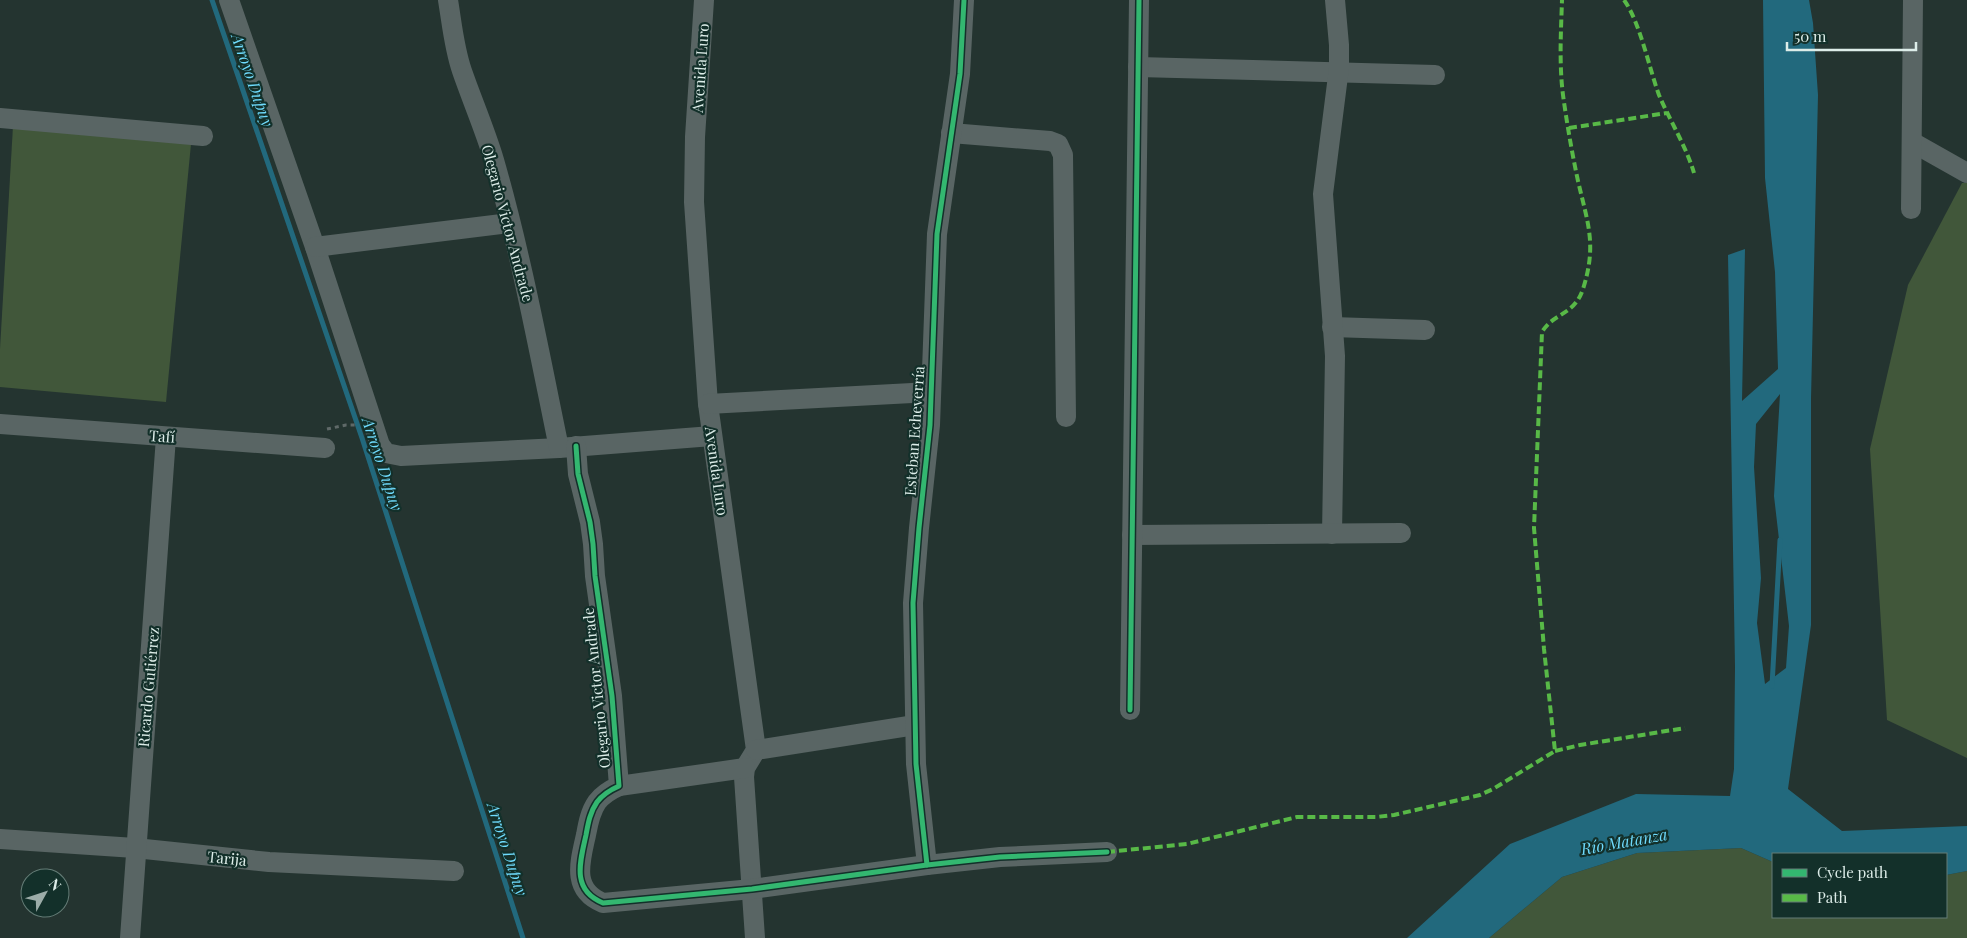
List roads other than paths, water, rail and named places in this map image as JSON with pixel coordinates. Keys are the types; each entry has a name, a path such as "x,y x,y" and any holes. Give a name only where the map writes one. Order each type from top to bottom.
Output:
{"street":[{"path":"229,0 315,247 380,445 386,453 401,456 568,447 712,436"},
{"name":"Olegario Victor Andrade","path":"448,0 454,42 461,68 493,158 568,447 578,474 590,522 595,576 616,733 619,786 606,792 596,803 590,817 578,867 580,879 588,894 603,903 752,889"},
{"name":"Avenida Luro","path":"704,0 695,137 694,194 708,404 756,750"},
{"name":"Esteban Echeverría","path":"927,865 916,764 913,602 930,425 937,234 961,58 964,0"},
{"path":"1130,710 1139,0"},
{"path":"1332,534 1335,356 1323,194 1339,72 1340,44 1335,0"},
{"path":"1911,209 1914,0"},
{"path":"1138,67 1435,75"},
{"path":"0,118 203,136"},
{"path":"952,133 1050,141 1058,144 1063,155 1066,417"},
{"path":"1912,142 1967,173"},
{"path":"315,247 510,223"},
{"path":"1332,326 1425,330"},
{"path":"708,404 932,392"},
{"name":"Tafí","path":"0,424 324,448"},
{"name":"Ricardo Gutiérrez","path":"130,938 135,848 151,668 166,437"},
{"path":"1132,535 1401,533"},
{"path":"755,938 744,777 746,768 756,750 915,725"},
{"path":"619,786 746,768"},
{"name":"Tarija","path":"0,839 135,848 269,862 454,871"},
{"path":"752,889 1000,857 1107,852"}],"water":[{"name":"Río Matanza","path":"1763,0 1809,0 1813,23 1818,95 1811,399 1811,625 1788,789 1842,831 1967,826 1967,871 1947,875 1947,853 1772,853 1772,862 1741,848 1637,853 1562,877 1489,938 1407,938 1510,844 1636,794 1730,796 1734,769 1735,667 1728,255 1745,249 1742,401 1778,369 1775,272 1765,178","holes":["1780,394 1774,496 1789,626 1786,668 1765,684 1757,623 1761,578 1754,467 1756,424"]}],"waterway":[{"name":"Arroyo Dupuy","path":"212,0 362,438 523,938"},
{"path":"1772,686 1780,540"}]}
